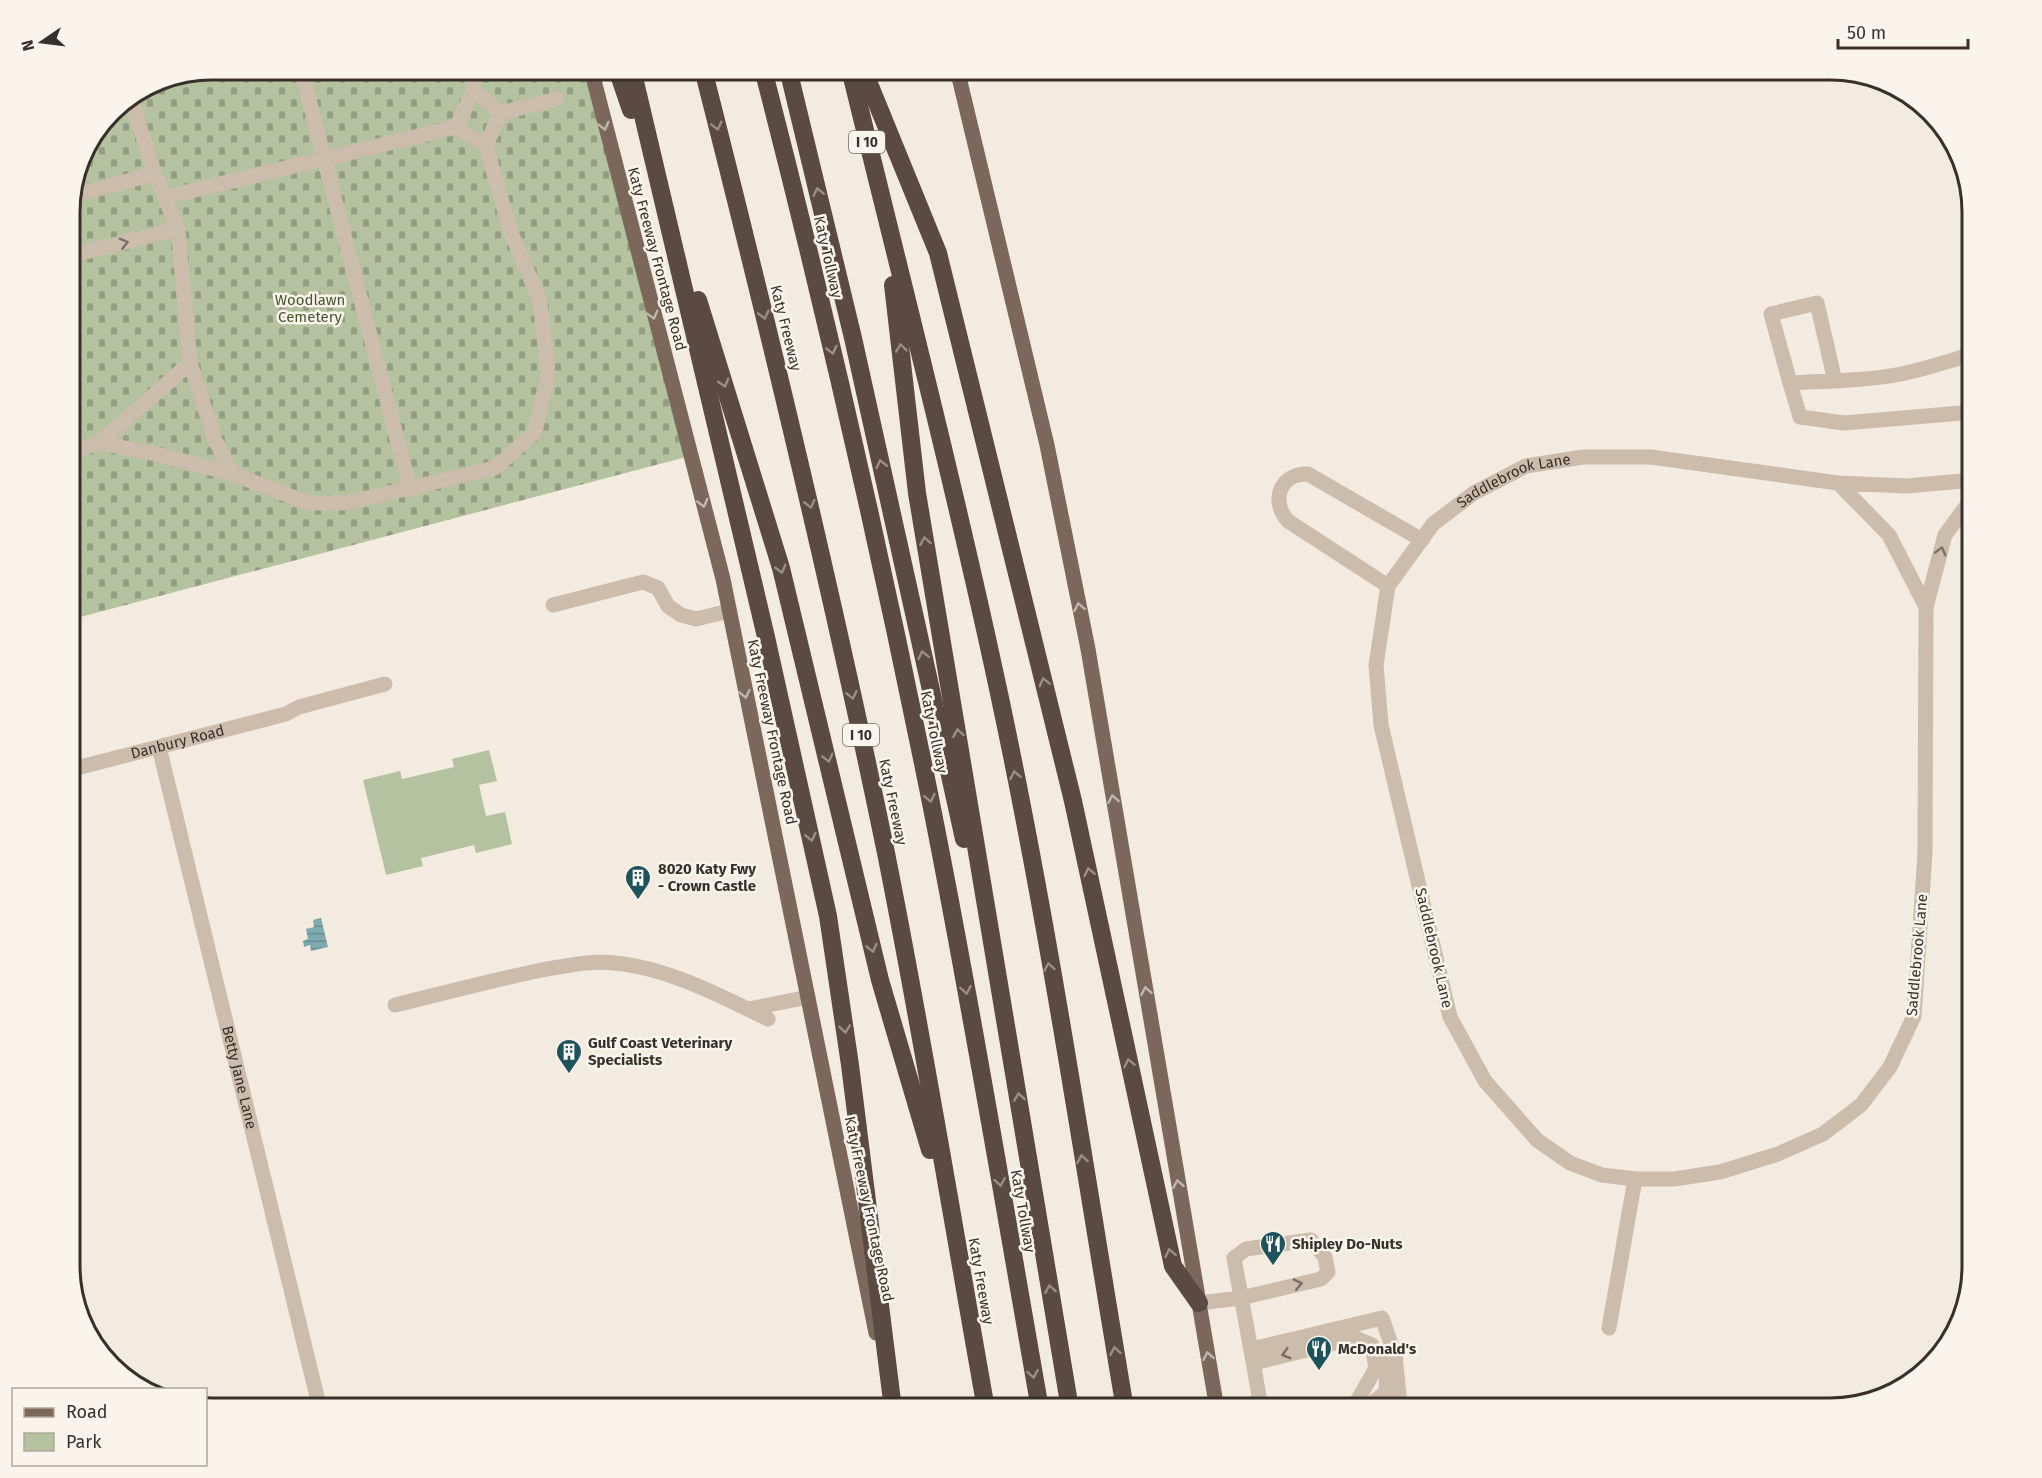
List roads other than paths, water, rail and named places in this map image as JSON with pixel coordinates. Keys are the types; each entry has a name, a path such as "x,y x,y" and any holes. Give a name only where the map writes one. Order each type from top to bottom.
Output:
{"highway":[{"path":"620,80 692,282 781,567 879,980 954,1231"},
{"path":"635,80 766,637 828,916 850,1065 891,1399"},
{"name":"Katy Freeway","path":"705,80 799,456 846,663 913,992 984,1399"},
{"name":"Katy Tollway","path":"766,80 862,480 929,793 963,968 1038,1399"},
{"path":"791,80 853,338 1012,1060"},
{"name":"I 10","path":"852,80 951,476 1001,702 1032,867 1123,1399"},
{"path":"867,80 938,253 1073,801 1173,1266 1199,1303"},
{"path":"885,214 917,493 1012,1060"},
{"name":"Katy Tollway","path":"1012,1060 1068,1399"}],"main road":[{"name":"Katy Freeway Frontage Road","path":"594,80 729,611 890,1399"},
{"path":"960,80 1047,445 1085,638 1215,1399"}],"street":[{"path":"304,80 410,489"},
{"path":"456,127 474,90 472,80"},
{"path":"474,90 500,113"},
{"path":"500,113 557,99"},
{"path":"133,106 155,174 178,229 190,363 215,440 233,474"},
{"path":"99,443 156,454 233,474 308,503 346,503 495,468 535,432 548,374 540,301 511,233 486,146 500,113"},
{"path":"166,197 456,127 486,146"},
{"path":"81,193 155,174"},
{"path":"80,253 178,229"},
{"path":"1835,381 1817,303 1771,315 1800,417 1844,423 1962,413"},
{"path":"1790,382 1835,381 1902,374 1962,357"},
{"path":"80,449 99,443 190,363"},
{"name":"Saddlebrook Lane","path":"1962,481 1906,486 1838,483 1651,457 1583,457 1526,466 1474,493 1433,524 1388,586 1376,665 1381,725 1450,1017 1485,1081 1537,1140 1570,1163 1602,1175 1635,1179 1674,1179 1720,1172 1778,1154 1823,1134 1862,1105 1890,1067 1914,1016 1920,953 1925,853 1926,608 1945,536 1962,512"},
{"path":"1388,586 1288,521 1281,514 1277,500 1282,485 1293,475 1308,474 1422,540"},
{"name":"Saddlebrook Lane","path":"1838,483 1889,536 1926,608"},
{"path":"553,605 643,582 658,588 668,606 681,615 696,619 729,611"},
{"name":"Danbury Road","path":"80,767 286,714 299,707 385,684"},
{"name":"Betty Jane Lane","path":"159,747 318,1399"},
{"path":"395,1005 537,971 584,963 615,963 645,968 706,989 768,1019"},
{"path":"749,1009 808,997"},
{"path":"1609,1328 1635,1179"},
{"path":"1199,1303 1241,1298 1321,1279 1328,1272 1325,1257 1311,1240 1246,1249 1234,1258 1241,1298 1253,1356 1259,1399"},
{"path":"1253,1356 1382,1318 1395,1355 1394,1399"},
{"path":"1253,1356 1355,1338 1372,1345 1376,1368 1358,1399"}],"water":[{"path":"321,918 328,947 311,951 310,945 304,947 303,941 308,939 306,929 314,927 313,920"}],"place":[{"name":"8020 Katy Fwy - Crown Castle","path":"638,901"},
{"name":"Gulf Coast Veterinary Specialists","path":"569,1075"},
{"name":"Shipley Do-Nuts","path":"1273,1267"},
{"name":"McDonald's","path":"1319,1372"}],"park label":[{"name":"Woodlawn Cemetery","path":"310,308"}]}
